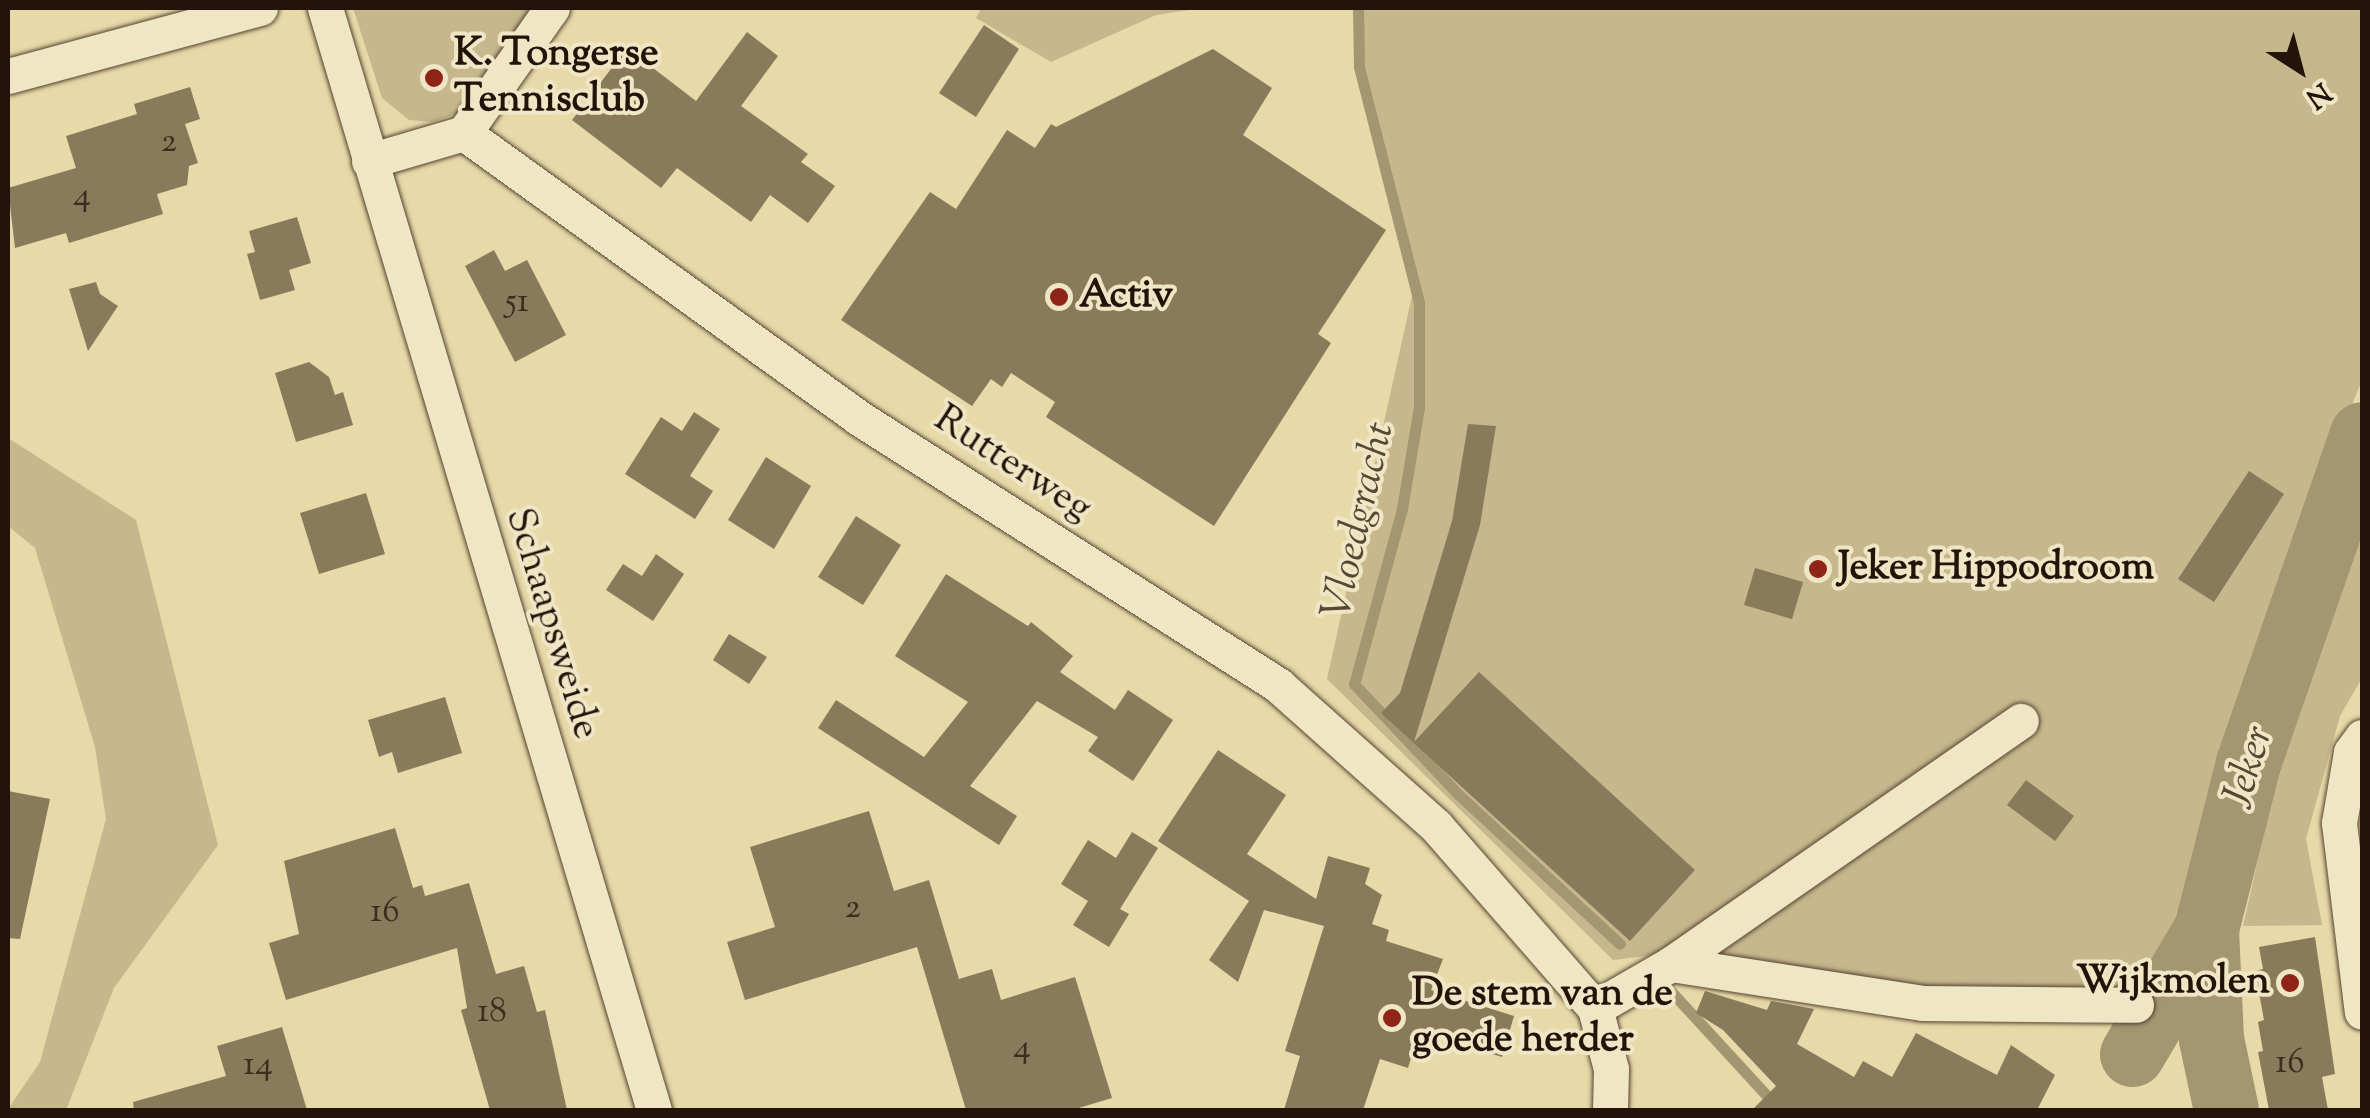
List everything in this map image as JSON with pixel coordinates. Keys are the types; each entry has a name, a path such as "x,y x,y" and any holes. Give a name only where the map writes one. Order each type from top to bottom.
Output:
{"street":[{"path":"8,76 260,8"},
{"path":"325,8 369,161 464,133 552,8"},
{"name":"Rutterweg","path":"464,133 859,418 1279,686 1436,826 1595,1008 1611,1069 1610,1110"},
{"name":"Schaapsweide","path":"369,161 654,1110"},
{"path":"1595,1008 1671,964 2021,721"},
{"path":"2362,737 2351,752 2339,823 2362,1012"},
{"path":"1671,964 1922,1004 2136,1005"}],"shaded area":[{"name":"K. Tongerse Tennisclub","path":"353,8 543,8 472,109 431,122 409,120 382,98"},
{"path":"981,8 1202,8 1156,15 1051,62 976,18"},
{"name":"Jeker Hippodroom","path":"1360,8 2362,8 2362,380 2329,462 2184,910 2146,996 1905,994 1655,955 1613,960 1327,679 1414,287 1358,41"},
{"path":"8,438 136,520 218,845 114,988 66,1110 8,1109 40,1062 106,819 95,747 35,548 8,526"},
{"path":"2362,515 2362,678 2340,716 2306,839 2322,925 2243,926 2275,784"}],"building":[{"path":"984,25 1019,49 976,117 939,93"},
{"path":"747,32 778,56 741,106 808,154 801,162 835,186 808,223 770,195 751,222 677,168 661,188 572,120 627,48 696,101"},
{"name":"Activ","path":"1213,49 1272,88 1243,135 1386,230 1318,334 1331,343 1214,526 1046,417 1055,402 1011,373 1002,387 991,379 972,406 841,320 930,192 956,209 1007,130 1035,148 1051,124 1056,127"},
{"path":"190,87 200,119 185,124 198,163 189,166 187,185 157,194 163,214 69,243 66,233 15,248 8,188 76,168 66,136 137,114 134,104"},
{"path":"297,217 311,263 289,270 295,290 260,300 247,254 255,252 249,231"},
{"path":"494,250 505,271 527,260 566,335 515,362 465,266"},
{"path":"96,282 100,294 118,306 88,351 69,289"},
{"path":"309,362 329,377 335,395 343,392 353,425 296,442 275,373"},
{"path":"694,412 720,429 690,476 713,491 695,519 625,474 661,417 682,431"},
{"path":"1468,424 1496,426 1480,525 1414,742 1479,672 1695,870 1630,941 1381,713 1400,693 1452,521"},
{"path":"766,457 811,486 774,549 728,520"},
{"path":"2249,471 2284,494 2214,602 2178,579"},
{"path":"366,493 385,554 319,574 300,513"},
{"path":"856,516 901,545 863,605 818,577"},
{"path":"656,554 684,574 653,621 606,590 623,564 642,576"},
{"path":"1755,568 1803,582 1792,619 1744,605"},
{"path":"946,574 1028,626 1031,622 1073,656 1060,672 1115,710 1128,690 1173,720 1133,781 1088,751 1098,737 1037,701 970,786 1017,816 999,845 818,728 836,700 924,757 968,702 895,656"},
{"path":"729,634 767,657 749,684 713,660"},
{"path":"445,697 462,753 398,773 392,752 379,757 368,720"},
{"path":"1218,750 1286,795 1247,854 1316,899 1328,856 1370,868 1365,884 1382,895 1372,924 1389,930 1386,941 1443,959 1431,990 1514,1016 1502,1057 1419,1031 1408,1068 1380,1059 1363,1110 1284,1110 1300,1056 1285,1051 1324,926 1264,910 1238,982 1209,960 1249,901 1158,841"},
{"path":"2026,780 2074,816 2055,841 2007,805"},
{"path":"8,791 50,799 20,939 8,938"},
{"path":"869,811 894,891 929,880 959,979 992,969 1001,1000 1075,977 1112,1098 1072,1110 966,1110 917,947 745,1000 727,942 775,927 750,847"},
{"path":"395,828 413,888 422,885 425,896 469,883 496,974 524,966 537,1012 545,1010 567,1110 490,1110 461,1010 467,1008 457,948 286,1000 269,943 299,934 284,861"},
{"path":"1132,832 1158,848 1120,909 1129,914 1109,947 1073,925 1088,901 1061,884 1088,840 1116,858"},
{"name":"Wijkmolen","path":"2315,937 2335,1074 2322,1077 2328,1110 2269,1110 2258,1052 2263,1051 2258,1022 2264,1020 2255,971 2263,969 2259,947"},
{"path":"1705,991 1767,1010 1771,1001 1814,1009 1797,1044 1854,1077 1863,1061 1892,1077 1916,1033 1997,1075 2011,1045 2055,1075 2037,1110 1752,1110 1776,1086 1723,1030 1696,1013"},
{"path":"282,1027 307,1110 134,1110 133,1102 226,1076 217,1046"}],"waterway":[{"name":"Vloedgracht","path":"1358,8 1359,67 1419,303 1419,407 1402,509 1354,684 1459,795 1620,944"},
{"name":"Jeker","path":"2226,1110 2211,1039 2206,929 2248,763 2362,434"},
{"path":"2132,1054 2206,929"},
{"name":"Vloedgracht","path":"1667,987 1780,1110"}],"place":[{"name":"K. Tongerse Tennisclub","path":"434,78"},
{"name":"Activ","path":"1059,297"},
{"name":"Jeker Hippodroom","path":"1818,569"},
{"name":"Wijkmolen","path":"2290,983"},
{"name":"De stem van de goede herder","path":"1392,1018"}]}
